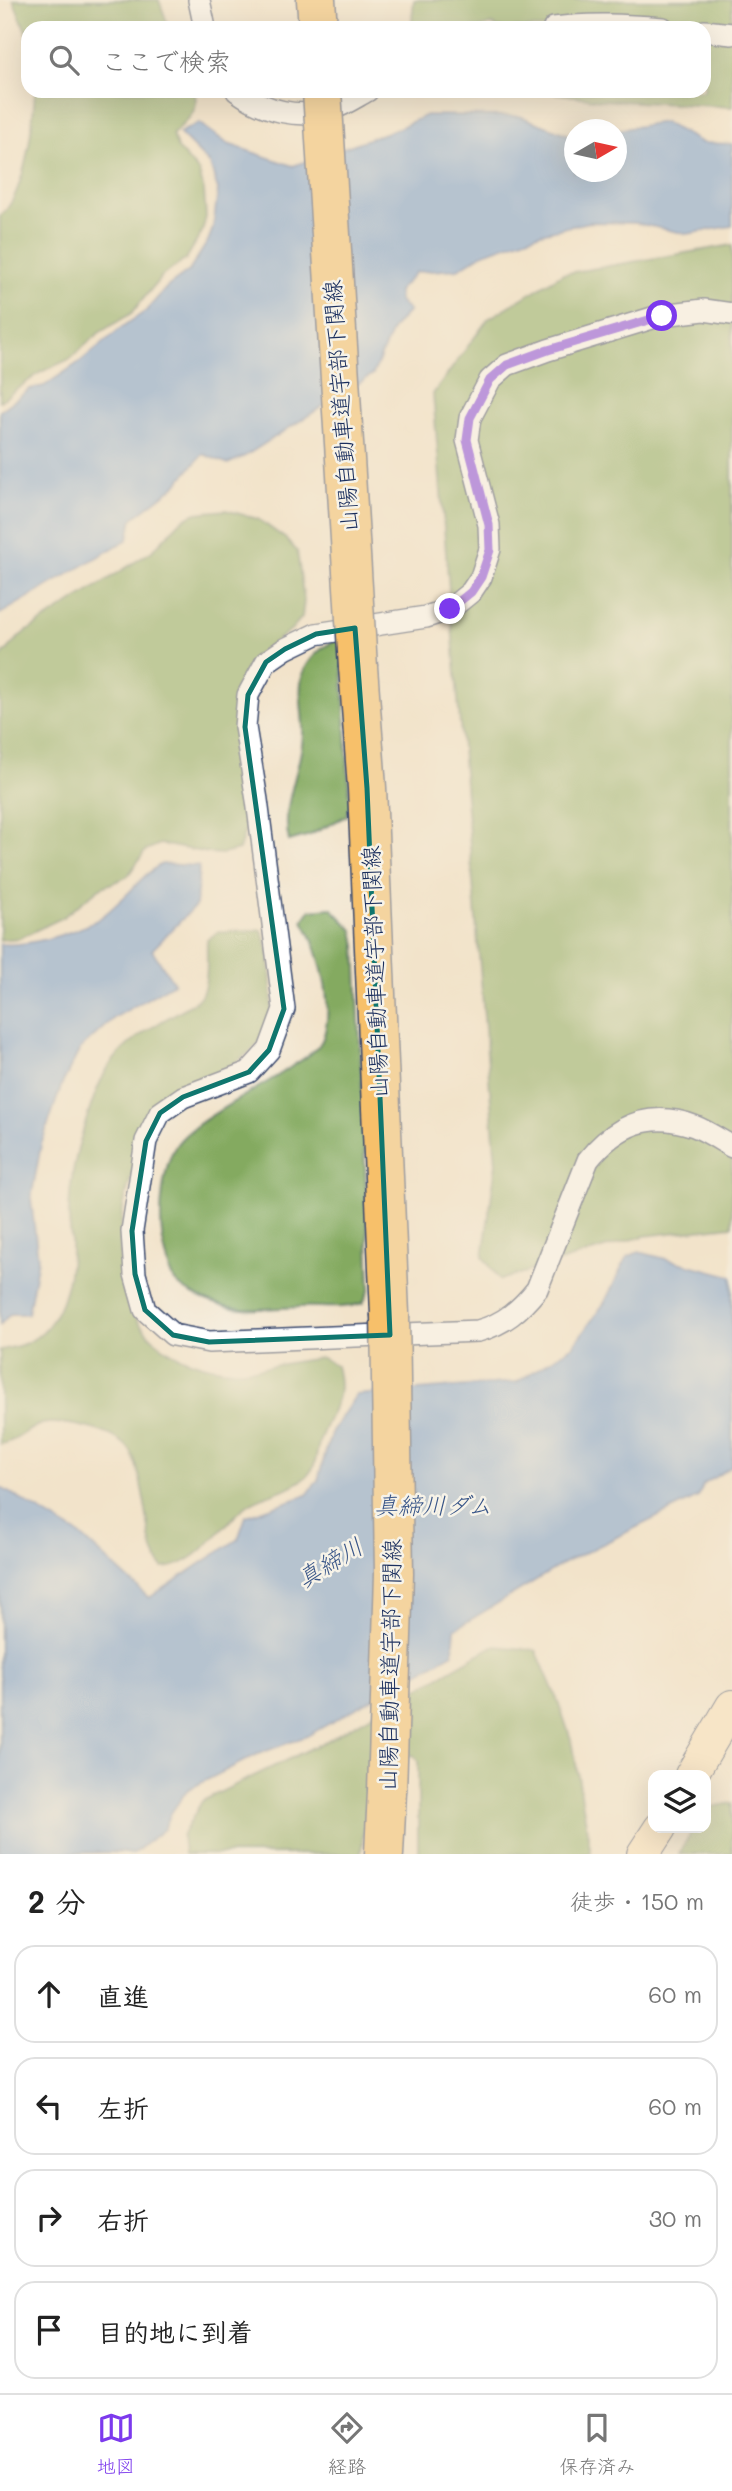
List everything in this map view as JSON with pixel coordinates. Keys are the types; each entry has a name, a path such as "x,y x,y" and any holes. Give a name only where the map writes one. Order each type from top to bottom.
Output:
{"highway":[{"path":"316,0 318,21"},
{"name":"山陽自動車道宇部下関線","path":"321,98 368,802 390,1314 394,1574 384,1854"}],"street":[{"path":"199,0 204,21"},
{"path":"711,32 732,34"},
{"path":"246,98 271,110 312,113 333,109 354,98"},
{"path":"732,314 704,310 662,316 507,365 490,380 470,418 467,440 489,525 490,550 481,577 471,592 450,609 426,617 316,634 266,662 248,695 246,727 284,1009 269,1050 249,1072 183,1097 160,1113 146,1141 132,1231 135,1274 145,1310 173,1335 209,1342 478,1331 507,1320 523,1307 537,1289 588,1160 618,1131 646,1121 670,1121 696,1127 732,1147"},
{"path":"694,1770 732,1706"},
{"path":"643,1854 657,1833"}],"highlighted area":[{"path":"355,628 367,788 390,1335 209,1342 173,1335 145,1310 135,1274 132,1231 146,1141 160,1113 183,1097 249,1072 269,1050 284,1009 245,727 248,695 266,662 285,649 316,634"}],"green space":[{"path":"13,0 159,0 166,21 22,21"},
{"path":"414,0 732,0 732,107 587,98 711,98 711,21 412,21"},
{"path":"34,98 196,98 194,110 172,135 178,149 199,172 206,217 202,232 186,259 162,276 132,313 99,333 70,359 41,372 0,401 0,216 9,206 22,176"},
{"path":"732,245 732,1226 644,1236 500,1280 483,1257 496,1164 433,394 488,319 562,274"},
{"path":"226,510 258,519 286,539 297,551 304,601 302,617 292,629 256,656 240,682 237,743 248,821 239,850 223,854 208,853 160,844 146,850 127,877 100,888 62,918 20,938 0,940 0,658 21,635 152,551 183,519 196,513"},
{"path":"337,640 341,642 350,805 346,816 310,835 289,841 287,814 303,734 301,681 312,658 326,645"},
{"path":"331,908 353,930 356,945 370,1288 363,1303 347,1306 242,1309 223,1305 190,1293 174,1280 170,1272 161,1226 167,1166 175,1147 195,1127 303,1059 321,1043 327,1010 324,978 315,947 303,921 310,910"},
{"path":"261,930 268,949 272,990 272,1010 267,1030 245,1056 164,1099 134,1170 125,1200 120,1237 123,1280 136,1318 148,1334 164,1348 192,1362 228,1370 322,1358 336,1366 338,1395 320,1441 313,1468 308,1475 292,1486 248,1505 199,1552 176,1566 163,1568 151,1544 141,1485 135,1461 127,1446 108,1434 95,1430 70,1424 49,1423 36,1426 7,1443 0,1444 0,1350 23,1344 38,1336 56,1314 62,1300 71,1256 70,1189 84,1127 102,1078 118,1054 129,1044 199,998 206,978 207,940 218,932"},
{"path":"493,1646 536,1650 573,1745 591,1854 418,1854 418,1761 412,1755 371,1761 361,1854 184,1854 182,1836 202,1801 326,1741"},
{"path":"732,1803 732,1854 679,1854 691,1833 711,1833 711,1807"}],"water":[{"path":"426,115 520,116 564,133 564,182 627,182 627,128 663,122 702,143 732,144 732,226 687,234 636,223 589,222 541,233 484,253 458,269 416,272 398,291 399,301 409,311 393,328 373,374 245,456 228,464 203,454 175,486 132,519 128,539 0,614 0,411 30,389 44,386 81,361 146,311 167,287 189,271 213,228 218,190 210,164 179,133 199,123 228,144 293,166 399,128"},
{"path":"162,864 199,866 196,905 152,950 174,983 114,1018 80,1049 62,1084 41,1145 31,1199 38,1259 28,1314 10,1314 0,1325 0,944 23,944 49,938 74,931 95,921 149,872"},
{"name":"真締川ダム","path":"639,1252 732,1276 732,1466 703,1485 698,1497 566,1562 455,1629 453,1653 307,1736 258,1754 187,1790 164,1829 133,1854 0,1854 0,1487 80,1535 149,1598 238,1539 246,1516 307,1495 318,1480 331,1433 356,1395 517,1382 573,1346 605,1302 627,1257"}],"route":[{"path":"450,609 471,592 481,577 490,550 489,525 467,440 470,418 490,380 507,365 662,316"}],"water label":[{"name":"真締川","path":"330,1563"}]}
